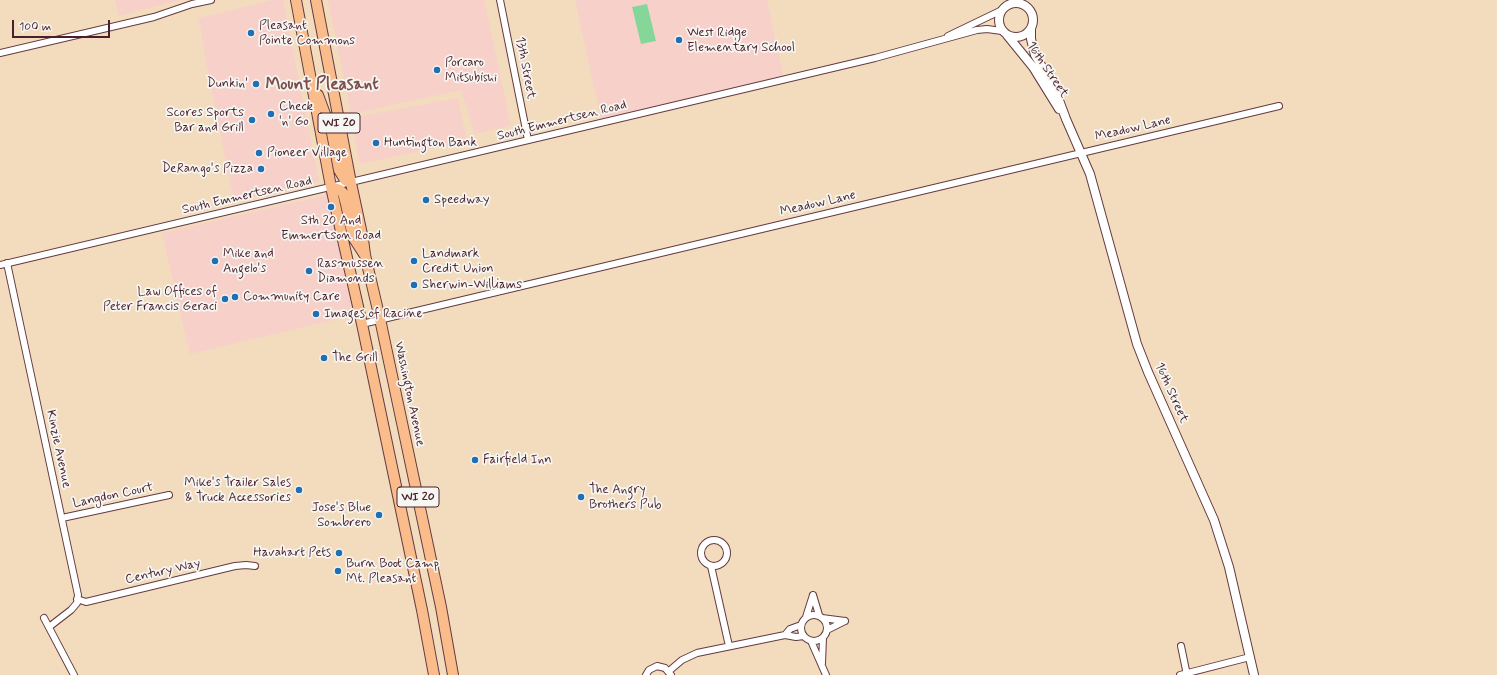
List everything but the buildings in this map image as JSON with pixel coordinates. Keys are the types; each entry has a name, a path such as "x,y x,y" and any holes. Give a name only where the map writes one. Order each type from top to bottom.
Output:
{"main road":[{"name":"WI 20","path":"296,0 331,187 362,324 428,639 434,675"},
{"name":"Washington Avenue","path":"316,0 350,183 441,606 454,675"},
{"path":"310,76 328,120 339,170 342,177 350,183"},
{"path":"331,187 340,190 342,193 353,237 365,255"},
{"path":"428,639 441,675"}],"street":[{"path":"0,53 154,17 192,4 211,0"},
{"name":"13th Street","path":"500,0 528,140"},
{"name":"16th Street","path":"1004,6 1024,3 1031,12 1033,18 1031,39 1035,55 1054,87 1066,119 1082,153 1098,202 1137,344 1216,527 1229,567 1254,675"},
{"path":"1004,6 999,21 1005,33"},
{"name":"South Emmertsen Road","path":"941,40 1004,6"},
{"name":"South Emmertsen Road","path":"0,265 875,58 977,30 987,29 1005,33"},
{"name":"16th Street","path":"1005,33 1017,37 1022,36 1031,29"},
{"name":"16th Street","path":"1005,33 1032,67 1066,119"},
{"name":"Meadow Lane","path":"362,324 1279,106"},
{"name":"Kinzie Avenue","path":"7,263 62,518 78,595 77,599"},
{"name":"Langdon Court","path":"62,518 168,495"},
{"path":"711,566 716,566 724,562 727,554 724,546 717,540 705,543 701,550 701,554 704,562 711,566 729,646"},
{"name":"Century Way","path":"77,599 86,602 235,566 255,566"},
{"path":"785,635 790,629 801,625 806,617 813,595 821,617 827,625 827,630 823,638 822,663"},
{"path":"48,627 71,610 77,603 77,599"},
{"path":"806,617 814,615 845,620 827,630"},
{"path":"44,618 74,675"},
{"path":"801,625 804,636 811,641 826,675"},
{"path":"646,675 648,670 656,666 661,666 670,673 682,660 698,653 785,635 796,637 804,636"},
{"path":"811,641 823,638"},
{"path":"1181,646 1186,674"},
{"path":"1180,675 1250,657"}],"shaded area":[{"path":"115,0 181,0 119,16"},
{"path":"272,0 283,0 319,181 234,201 206,62 199,18"},
{"path":"328,0 484,0 511,125 475,134 461,90 351,114"},
{"name":"West Ridge Elementary School","path":"575,0 767,0 784,79 602,123"},
{"path":"458,98 467,141 360,164 351,118"},
{"path":"331,187 359,314 190,354 162,233 323,196"}],"green space":[{"path":"647,4 656,41 641,44 632,7"}],"place":[{"name":"Pleasant Pointe Commons","path":"251,33"},
{"name":"West Ridge Elementary School","path":"679,40"},
{"name":"Porcaro Mitsubishi","path":"437,70"},
{"name":"Dunkin'","path":"256,84"},
{"name":"Check 'n' Go","path":"271,114"},
{"name":"Scores Sports Bar and Grill","path":"252,120"},
{"name":"Huntington Bank","path":"376,143"},
{"name":"Pioneer Village","path":"259,153"},
{"name":"DeRango's Pizza","path":"261,169"},
{"name":"Speedway","path":"426,200"},
{"name":"Sth 20 And Emmertson Road","path":"331,207"},
{"name":"Mike and Angelo's","path":"215,261"},
{"name":"Landmark Credit Union","path":"414,261"},
{"name":"Rasmussen Diamonds","path":"309,271"},
{"name":"Sherwin-Williams","path":"414,285"},
{"name":"Community Care","path":"235,297"},
{"name":"Law Offices of Peter Francis Geraci","path":"225,299"},
{"name":"Images of Racine","path":"316,314"},
{"name":"The Grill","path":"324,358"},
{"name":"Fairfield Inn","path":"475,460"},
{"name":"Mike's Trailer Sales & Truck Accessories","path":"299,490"},
{"name":"The Angry Brothers Pub","path":"581,497"},
{"name":"Jose's Blue Sombrero","path":"379,515"},
{"name":"Havahart Pets","path":"339,553"},
{"name":"Burn Boot Camp Mt. Pleasant","path":"338,571"}],"district":[{"name":"Mount Pleasant","path":"322,85"}]}
